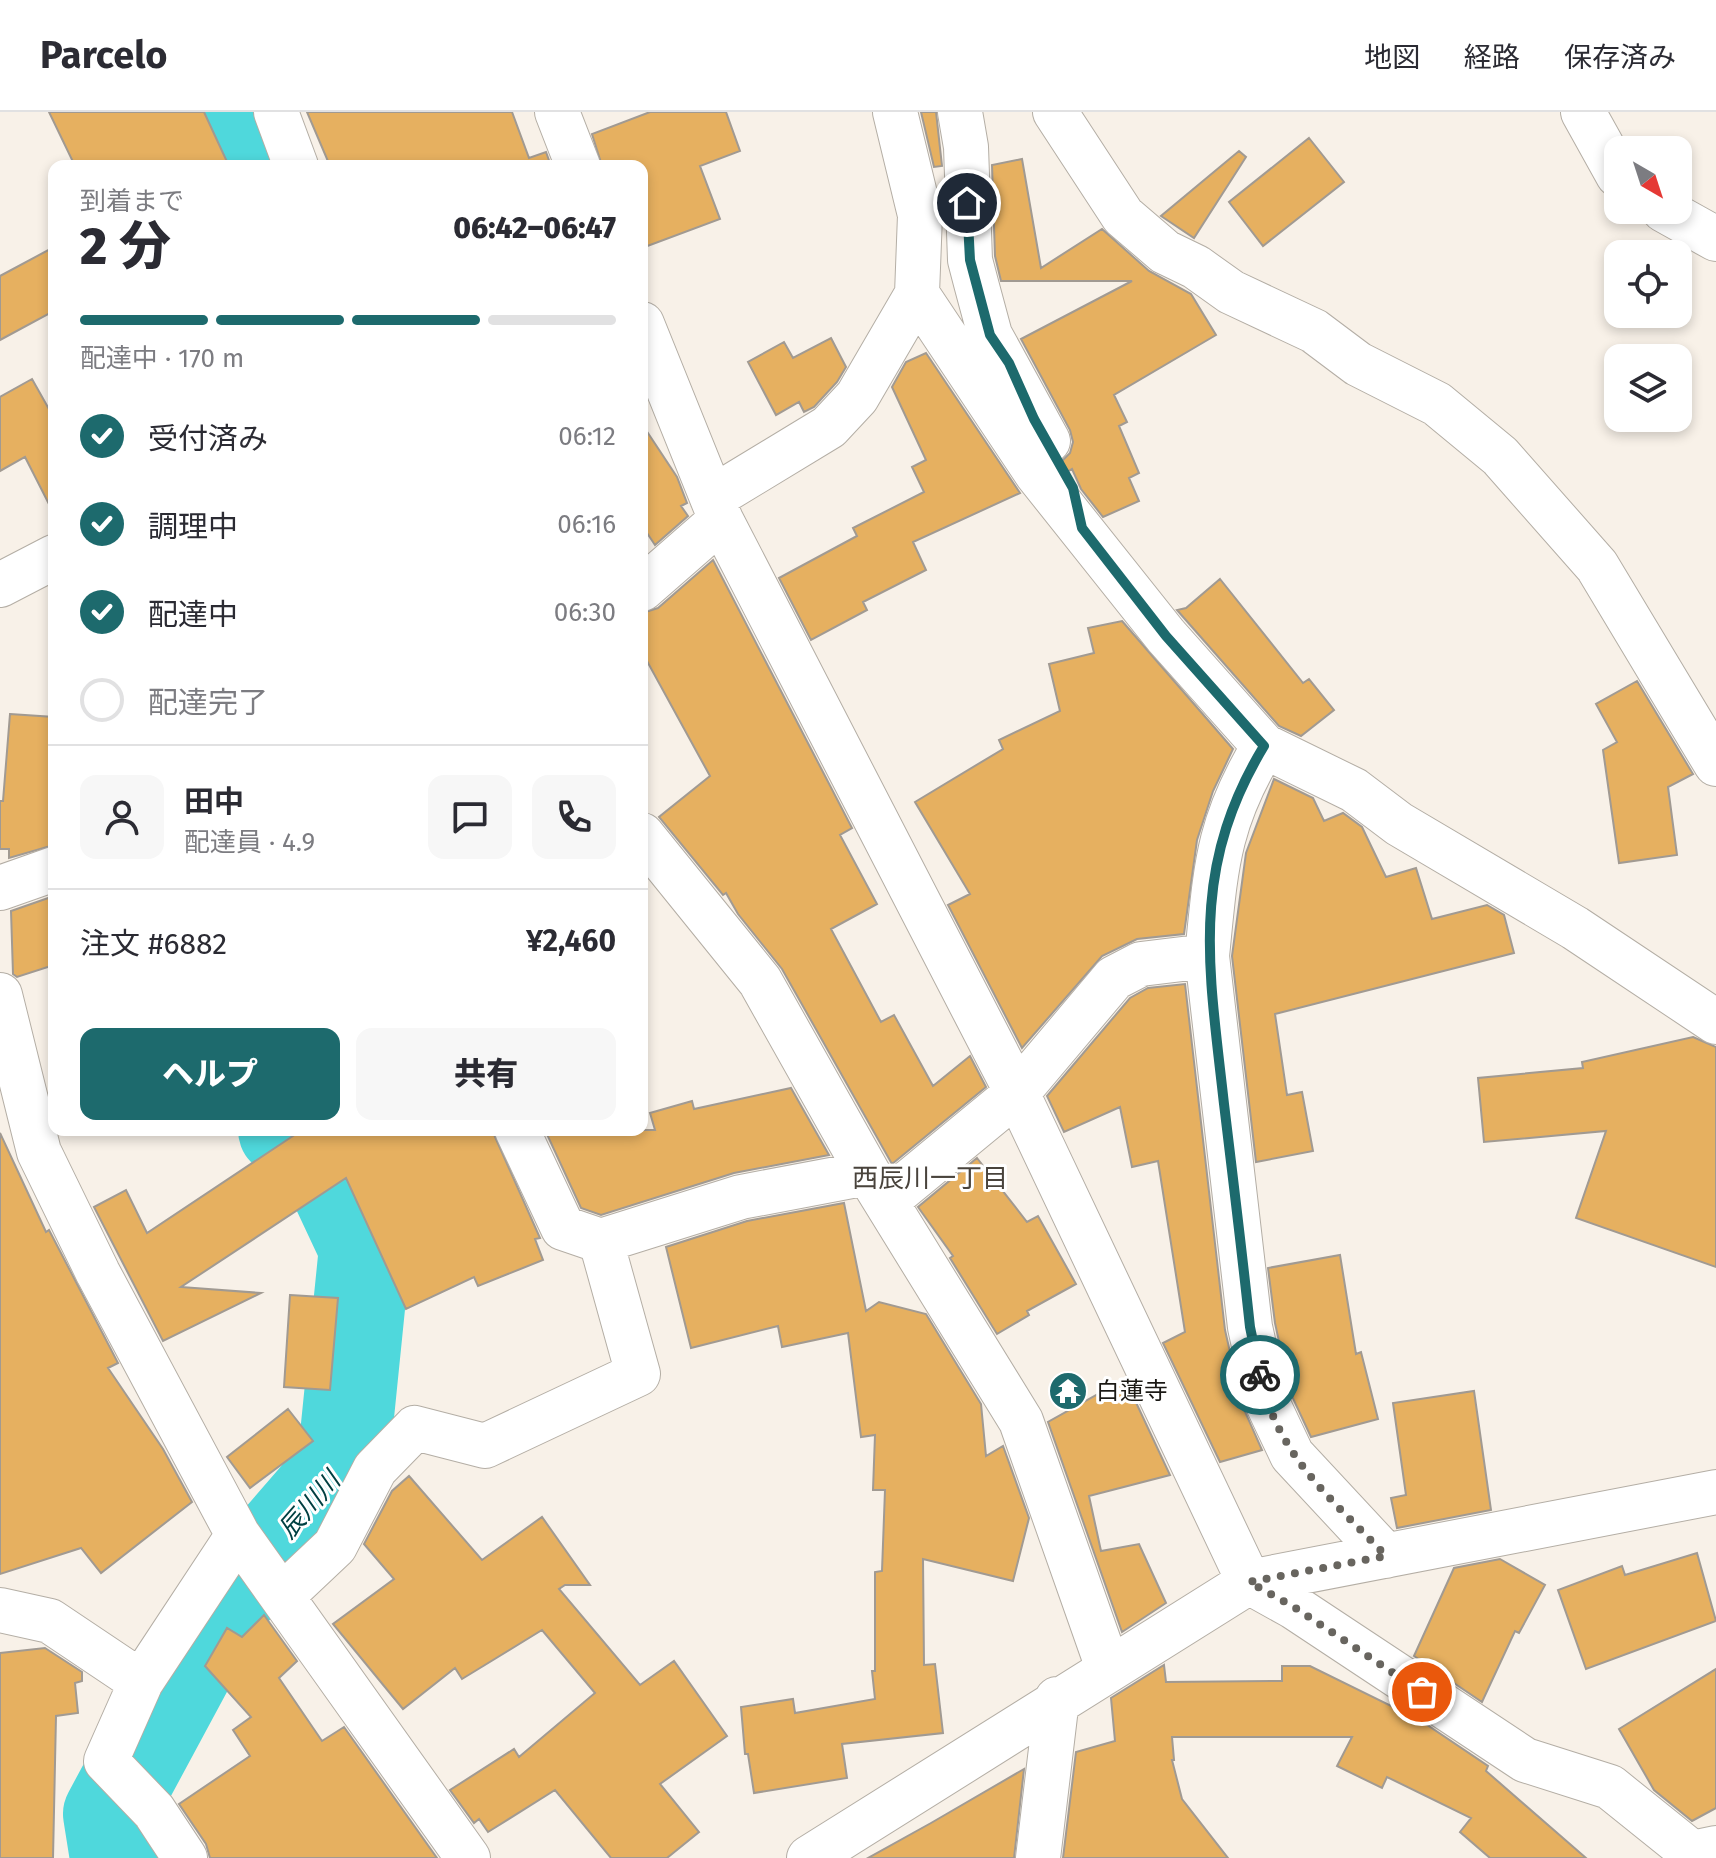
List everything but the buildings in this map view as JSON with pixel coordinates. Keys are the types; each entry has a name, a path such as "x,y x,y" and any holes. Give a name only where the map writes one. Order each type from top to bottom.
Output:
{"street":[{"path":"276,112 294,160"},
{"path":"557,112 576,160"},
{"path":"648,583 716,509 829,427 857,397 917,294 920,215 895,112"},
{"path":"960,112 966,147 970,260 987,323 1073,488 1082,528"},
{"path":"1055,112 1123,216 1165,252 1231,292 1314,331 1358,364 1437,404 1500,456 1597,566 1716,764"},
{"path":"1583,112 1604,150"},
{"path":"1689,224 1716,239"},
{"path":"917,294 1037,474 1166,636 1264,746 1354,790 1399,824 1575,928 1716,1022"},
{"path":"648,339 716,509 1017,1093 1249,1582 1294,1607 1525,1760 1610,1787 1692,1853 1716,1848"},
{"path":"0,585 48,560"},
{"path":"1264,746 1240,786 1226,820 1216,861 1207,956 1250,1327 1266,1400 1292,1455 1386,1556"},
{"path":"648,842 760,981 877,1187 1021,1421 1108,1668"},
{"path":"0,888 48,871"},
{"path":"520,1136 563,1228 601,1241 741,1197 877,1187 1017,1093 1114,978 1141,964 1207,956"},
{"path":"0,995 39,1152 98,1273 243,1541 468,1858"},
{"path":"276,1589 335,1546 375,1469 415,1428 485,1446 638,1374 601,1241"},
{"path":"809,1858 1057,1699 1249,1582 1716,1492"},
{"path":"185,1858 154,1811 106,1761 141,1682 243,1541"},
{"path":"0,1610 50,1621 141,1682"},
{"path":"1038,1858 1057,1699"}],"waterway":[{"name":"辰川川","path":"234,112 248,160"},
{"name":"辰川川","path":"116,1858 109,1814 221,1606 343,1465 365,1248 335,1184 290,1136"}],"way so far":[{"path":"1260,1375 1277,1428 1292,1455 1386,1556 1249,1582 1294,1607 1422,1692"}],"place":[{"name":"白蓮寺","path":"1068,1391"}],"district":[{"name":"西辰川一丁目","path":"930,1178"}],"route":[{"path":"967,203 970,260 990,335 1009,363 1034,419 1073,488 1082,528 1166,636 1264,746 1240,786 1226,820 1216,861 1207,956 1250,1327 1260,1375"}]}
